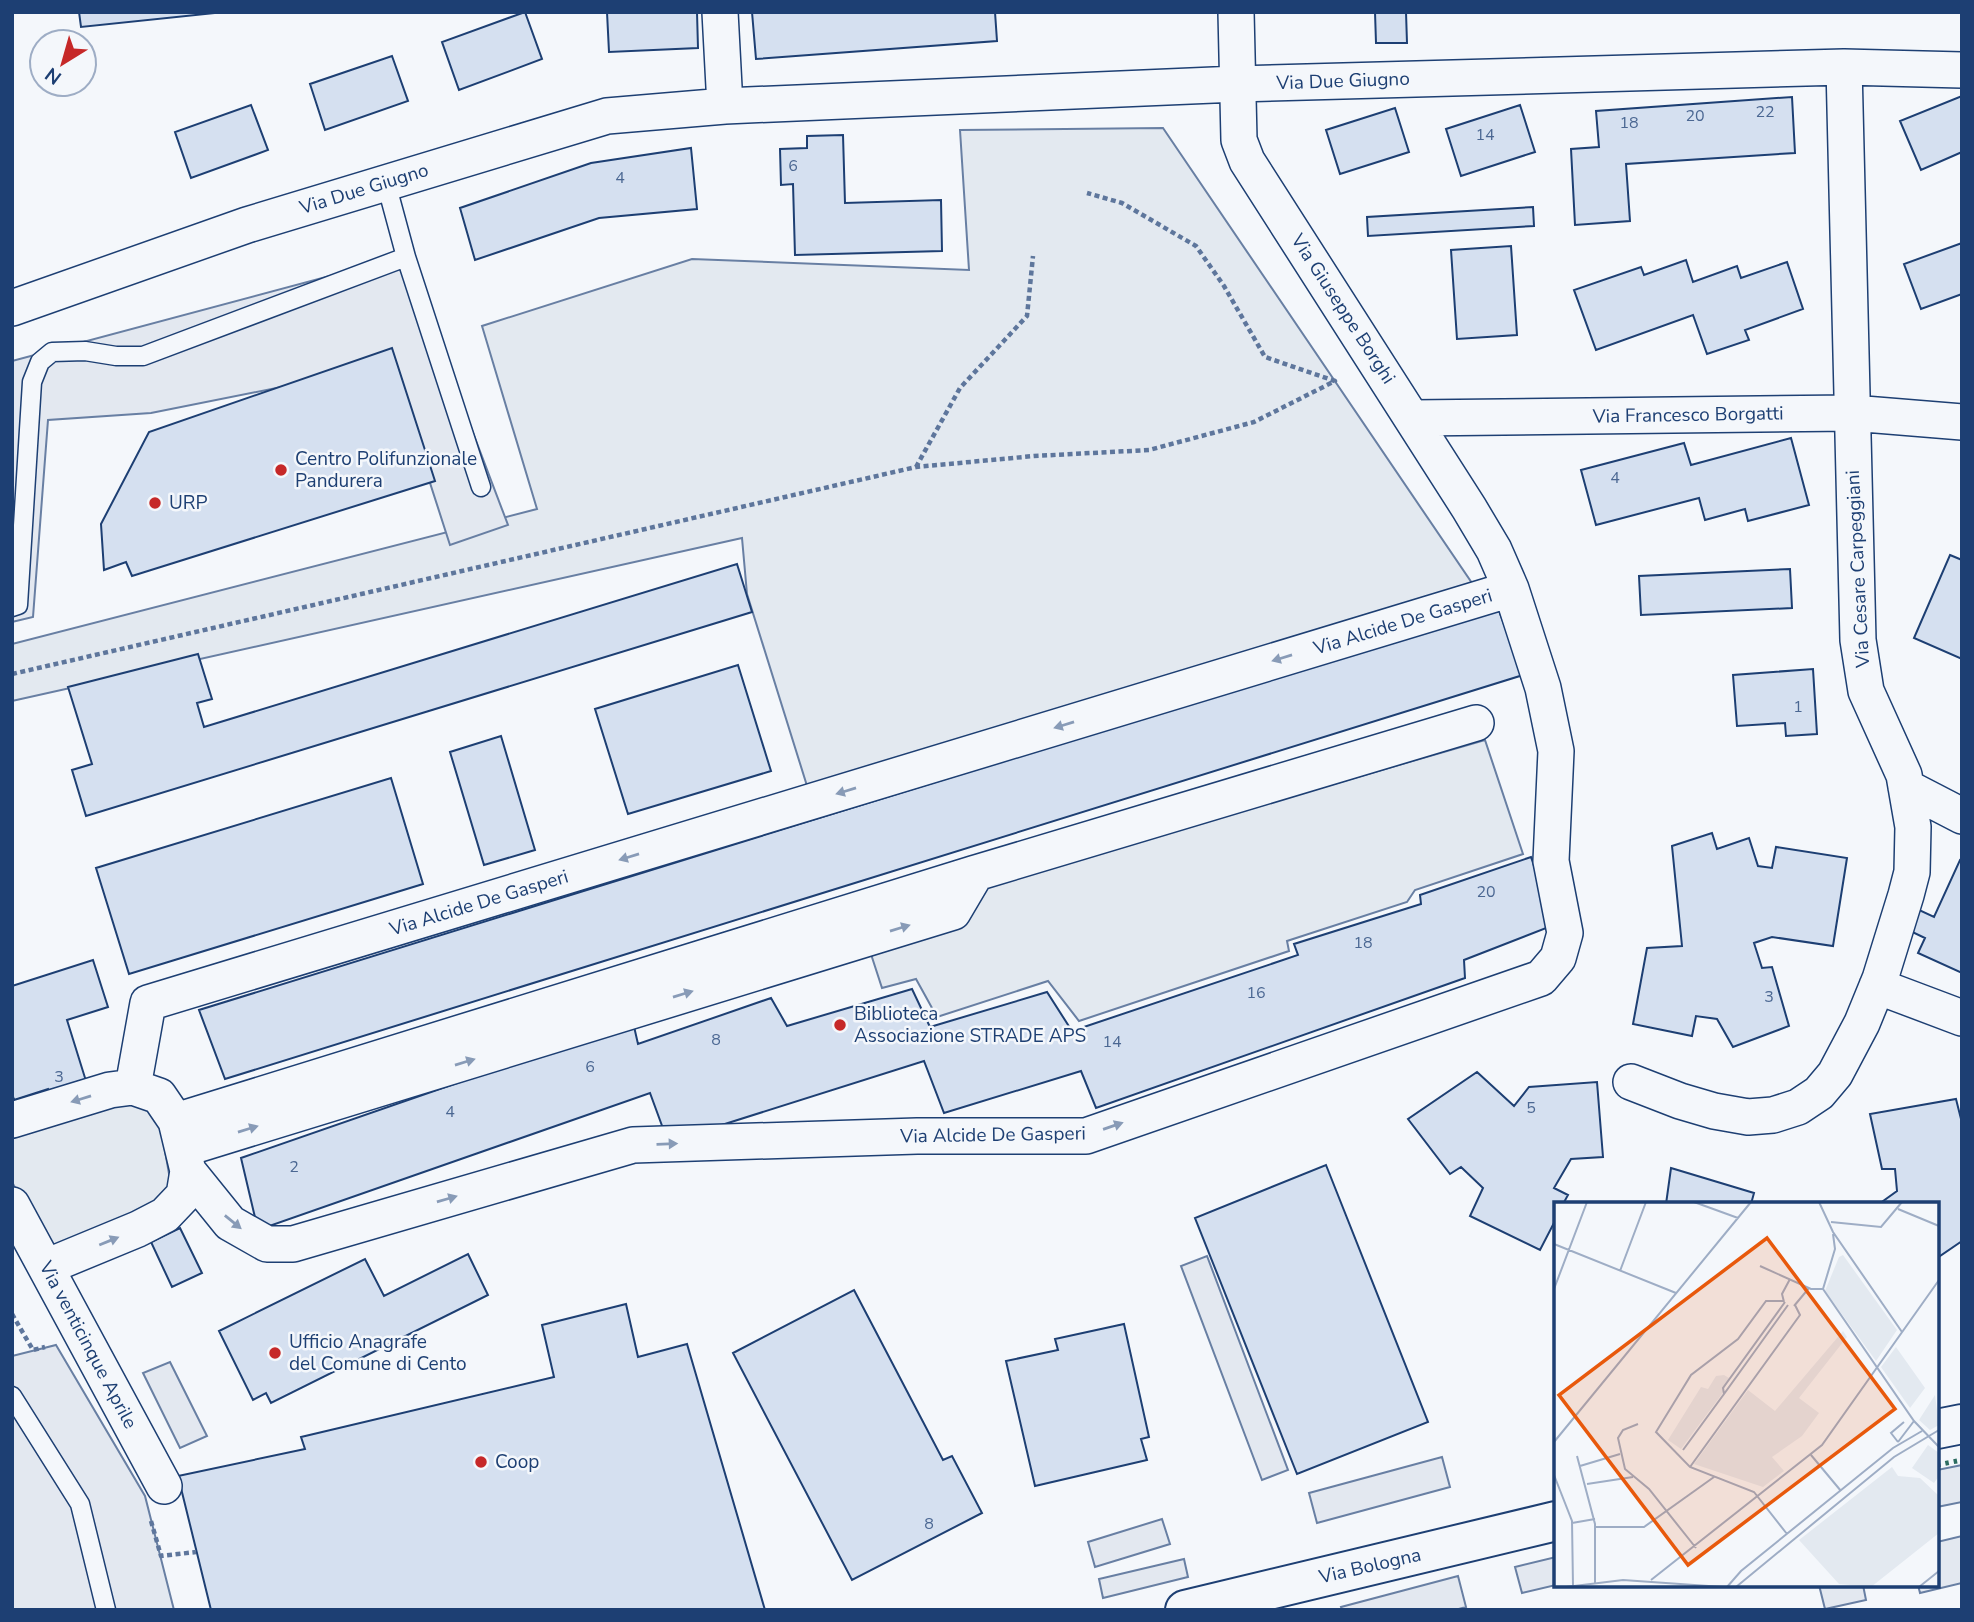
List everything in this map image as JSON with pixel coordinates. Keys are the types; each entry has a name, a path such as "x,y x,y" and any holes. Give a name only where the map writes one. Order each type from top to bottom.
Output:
{"main road":[{"path":"1939,1429 1962,1424"},
{"name":"Via Bologna","path":"1185,1610 1554,1521"}],"street":[{"path":"720,12 725,106"},
{"name":"Via Giuseppe Borghi","path":"1236,12 1239,139 1247,161 1469,508 1494,550 1511,589"},
{"name":"Via Due Giugno","path":"12,308 247,225 607,116 725,106 1237,84 1844,67 1962,70"},
{"name":"Via Cesare Carpeggiani","path":"1631,1082 1680,1101 1748,1117 1773,1115 1798,1107 1819,1093 1835,1074 1862,1023 1877,986 1912,872 1913,827 1906,787 1870,702 1861,670 1858,640 1844,67"},
{"name":"Via Francesco Borgatti","path":"1413,418 1852,413 1962,422"},
{"name":"Via Alcide De Gasperi","path":"1511,589 1543,688 1556,751 1551,861 1565,933 1558,958 1541,978 1086,1136 917,1136 633,1145 293,1244 267,1244 230,1223 182,1147 159,1096 133,1087 148,1003 1511,589"},
{"path":"46,1266 138,1229 165,1215 184,1195 182,1147 953,912 976,873 1476,723"},
{"path":"1906,787 1962,816"},
{"path":"1877,986 1962,1018"},
{"path":"12,1120 110,1090 133,1087"},
{"name":"Via venticinque Aprile","path":"12,1205 164,1486"}],"lane":[{"path":"386,183 406,257 481,487"},
{"path":"12,607 18,605 32,382 40,362 52,352 64,350 143,356 406,257"},
{"path":"12,1396 80,1504 106,1610"}],"path":[{"path":"12,674 916,467 1034,456 1149,450 1254,422 1335,381 1265,357 1224,286 1196,246 1122,203 1087,193"},
{"path":"916,467 960,388 1027,316 1033,256"}],"shaded area":[{"path":"1163,128 1476,589 808,789 747,594 742,538 12,701 12,644 537,509 482,326 692,259 969,270 960,130"},
{"path":"408,255 508,525 450,545 392,365 151,413 48,420 33,617 12,622 12,361"},
{"path":"1485,740 1523,854 1415,890 1407,902 1287,941 1289,951 1079,1021 1048,981 937,1017 916,979 882,988 869,948 982,886"},
{"path":"119,1099 145,1105 160,1122 171,1185 155,1207 50,1251 12,1182 12,1131"},
{"path":"1207,1256 1288,1470 1262,1480 1181,1266"},
{"path":"56,1345 145,1496 174,1610 12,1610 12,1356"},
{"path":"170,1362 207,1436 180,1448 143,1373"},
{"path":"1442,1457 1450,1487 1317,1523 1309,1493"},
{"path":"1962,1465 1962,1502 1939,1507 1939,1470"},
{"path":"1162,1519 1170,1544 1095,1567 1088,1542"},
{"path":"1962,1536 1962,1583 1920,1593 1918,1587 1939,1587 1939,1542"},
{"path":"1554,1557 1554,1585 1522,1593 1515,1567"},
{"path":"1184,1559 1188,1577 1103,1598 1099,1579"},
{"path":"1458,1576 1466,1607 1455,1610 1342,1610 1341,1607"},
{"path":"1820,1587 1863,1587 1866,1600 1825,1609"}],"building":[{"path":"79,12 214,12 215,13 81,27"},
{"path":"525,12 542,59 459,90 442,42"},
{"path":"607,12 697,12 698,48 609,52"},
{"path":"752,12 995,12 997,41 756,59"},
{"path":"1375,12 1406,12 1407,43 1376,43"},
{"path":"392,56 408,101 325,130 310,84"},
{"path":"1962,96 1962,152 1921,170 1900,121"},
{"path":"1792,97 1795,153 1626,164 1630,221 1575,225 1571,149 1599,147 1596,111"},
{"path":"251,105 268,150 191,178 175,132"},
{"path":"1520,105 1535,152 1461,176 1446,129"},
{"path":"1395,108 1409,152 1340,174 1326,130"},
{"path":"843,135 845,203 941,200 942,251 795,255 793,184 781,185 780,149 807,148 807,136"},
{"path":"691,148 697,209 599,218 475,260 460,208 591,163"},
{"path":"1533,207 1534,226 1368,236 1367,217"},
{"path":"1962,243 1962,294 1921,309 1904,264"},
{"path":"1511,246 1517,335 1457,339 1451,250"},
{"path":"1686,260 1693,282 1737,266 1741,278 1787,262 1803,309 1745,330 1749,340 1707,354 1693,315 1596,350 1574,290 1641,267 1644,275"},
{"name":"Centro Polifunzionale Pandurera","path":"392,348 435,481 132,576 126,562 104,570 101,524 149,432"},
{"path":"1791,438 1809,505 1748,521 1745,509 1705,520 1699,498 1596,525 1581,470 1684,443 1691,465"},
{"path":"1950,555 1962,560 1962,659 1914,638"},
{"path":"737,564 752,612 86,816 72,770 92,764 68,687 198,654 212,699 197,703 204,727"},
{"path":"1790,569 1792,608 1641,615 1639,576"},
{"path":"1498,608 1523,675 225,1079 199,1010"},
{"path":"738,665 771,771 628,814 595,709"},
{"path":"1813,669 1817,734 1786,736 1785,723 1737,726 1733,675"},
{"path":"501,736 535,850 484,865 450,752"},
{"path":"391,778 423,884 129,974 96,868"},
{"path":"1712,833 1717,849 1749,838 1758,866 1772,868 1776,847 1847,858 1833,946 1772,937 1754,943 1762,968 1772,967 1789,1026 1733,1047 1717,1019 1696,1016 1692,1036 1633,1024 1647,948 1682,946 1672,846"},
{"path":"1531,857 1554,925 1464,960 1465,978 1096,1108 1081,1071 944,1113 924,1061 668,1142 650,1093 258,1230 241,1158 633,1022 638,1044 771,998 787,1026 912,989 930,1027 1047,992 1072,1031 1298,955 1294,944 1421,904 1420,895"},
{"path":"1960,860 1962,973 1918,953 1925,938 1906,929 1915,908 1934,917"},
{"path":"93,960 108,1007 67,1020 86,1081 49,1093 48,1089 14,1100 12,986"},
{"path":"1477,1072 1514,1106 1529,1087 1597,1082 1603,1157 1571,1159 1554,1188 1568,1195 1564,1202 1554,1202 1554,1223 1540,1250 1470,1216 1483,1188 1461,1167 1450,1174 1408,1119"},
{"path":"1956,1099 1962,1123 1962,1241 1939,1257 1939,1202 1882,1202 1897,1191 1895,1169 1882,1169 1870,1114"},
{"path":"1326,1165 1428,1422 1297,1474 1195,1218"},
{"path":"1671,1168 1754,1193 1752,1202 1666,1202"},
{"path":"180,1228 202,1273 172,1287 151,1242"},
{"path":"468,1254 488,1295 271,1403 266,1393 253,1400 219,1331 365,1259 384,1296"},
{"path":"854,1290 943,1460 952,1456 982,1513 852,1580 733,1353"},
{"name":"Coop","path":"626,1304 638,1357 687,1344 765,1610 211,1610 178,1476 305,1449 301,1437 554,1377 542,1325"},
{"path":"1124,1324 1149,1437 1141,1439 1147,1460 1035,1486 1006,1361 1058,1350 1055,1339"}],"hedge":[{"path":"1939,1465 1962,1460"}],"place":[{"name":"Centro Polifunzionale Pandurera","path":"281,470"},
{"name":"URP","path":"155,503"},
{"name":"Biblioteca Associazione STRADE APS","path":"840,1025"},
{"name":"Ufficio Anagrafe del Comune di Cento","path":"275,1353"},
{"name":"Coop","path":"481,1462"}]}
